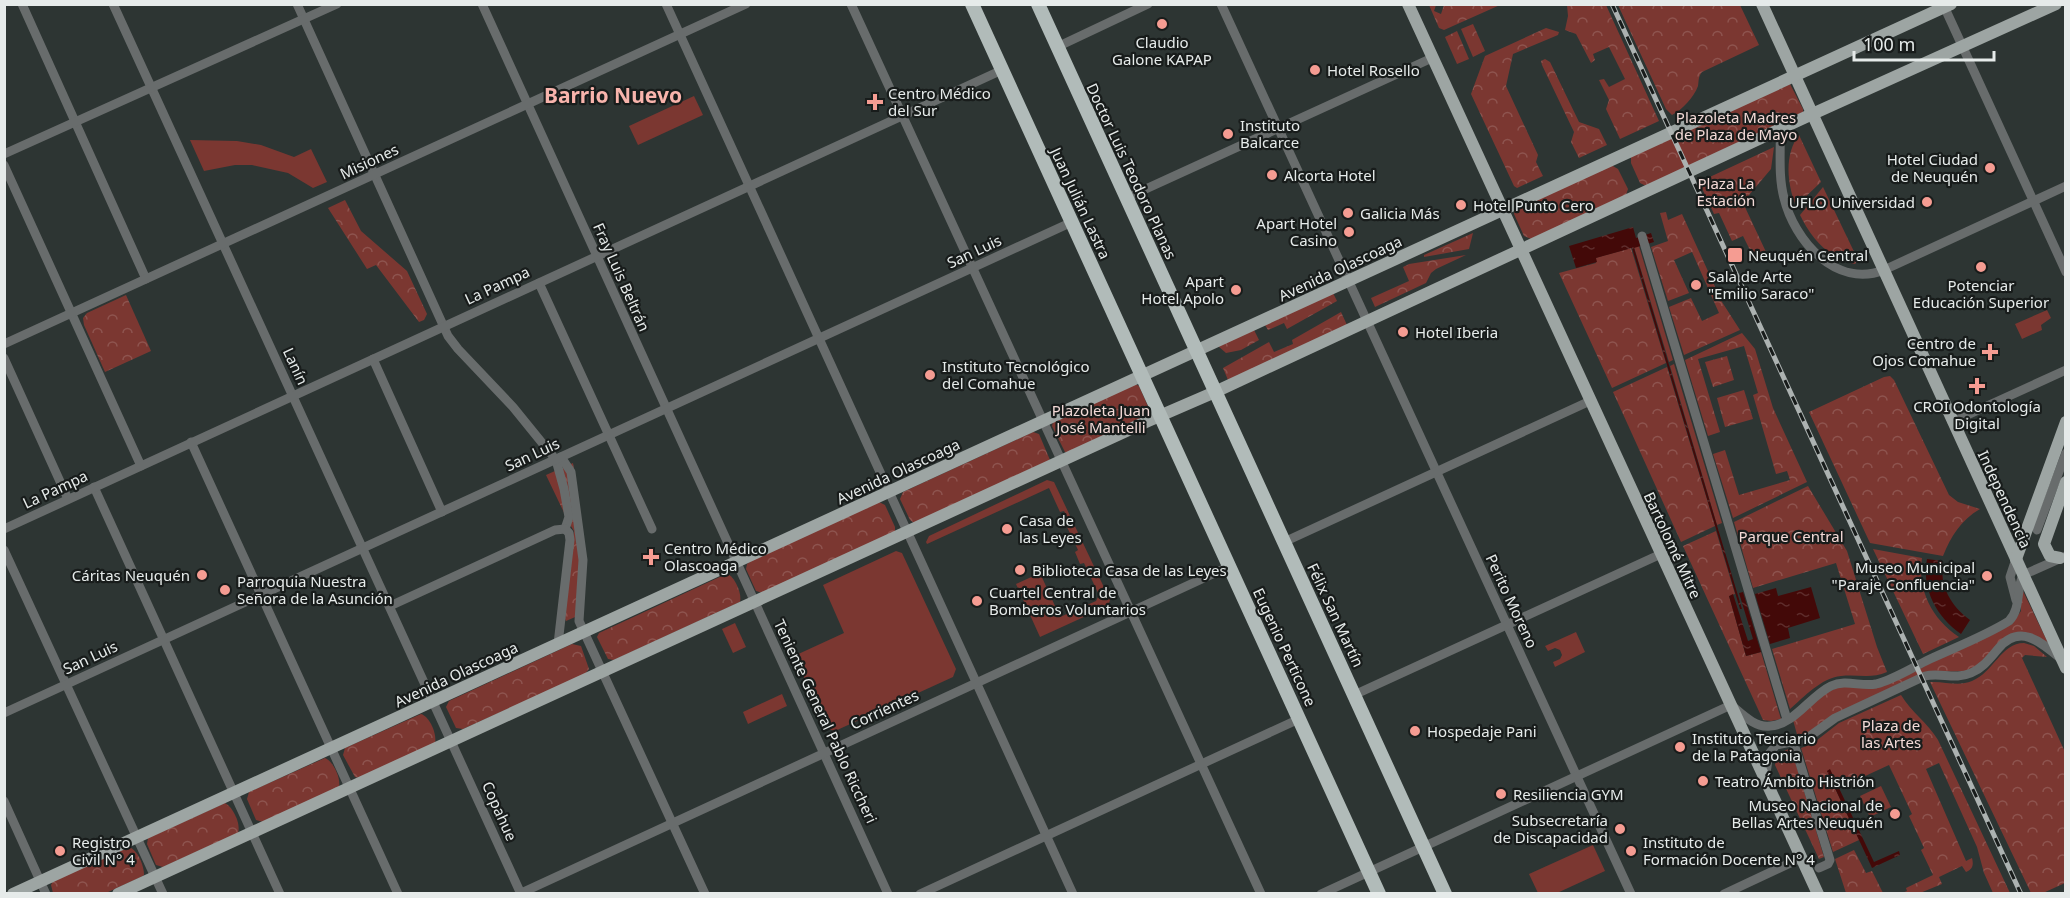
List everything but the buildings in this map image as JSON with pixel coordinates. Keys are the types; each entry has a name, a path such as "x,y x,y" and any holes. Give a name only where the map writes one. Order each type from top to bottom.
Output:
{"highway":[{"name":"Juan Julián Lastra","path":"972,4 1161,415"},
{"name":"Doctor Luis Teodoro Planas","path":"1038,4 1196,351"},
{"name":"Félix San Martín","path":"1196,351 1445,894"},
{"name":"Eugenio Perticone","path":"1161,415 1379,894"}],"main road":[{"name":"Bartolomé Mitre","path":"1408,4 1818,894"},
{"name":"Independencia","path":"1762,4 2064,664"},
{"path":"118,894 2056,4"},
{"name":"Avenida Olascoaga","path":"14,894 1946,6"},
{"path":"2063,557 2052,558 2036,532 2066,422"},
{"path":"2016,559 2036,532 2066,482"}],"street":[{"path":"22,4 146,279"},
{"name":"Lanín","path":"113,4 451,740"},
{"path":"297,4 443,327 455,345 571,472 583,560 579,618 705,894"},
{"path":"4,154 337,4"},
{"name":"Fray Luis Beltrán","path":"482,4 735,562"},
{"path":"666,4 1073,894"},
{"name":"Misiones","path":"4,344 746,4"},
{"path":"851,4 1261,894"},
{"path":"1057,47 1148,4"},
{"name":"Perito Moreno","path":"1221,4 1631,894"},
{"path":"1946,6 1962,47 2066,272"},
{"path":"1126,198 1432,58"},
{"name":"La Pampa","path":"4,528 1002,70"},
{"path":"1780,129 1783,196 1790,217 1814,252 1837,268 1851,273 1863,274 1884,270 2066,186"},
{"path":"4,165 141,466"},
{"name":"San Luis","path":"4,713 1072,222"},
{"path":"1642,236 1786,716"},
{"path":"539,283 652,529"},
{"path":"4,358 68,499"},
{"path":"373,359 442,512"},
{"path":"1952,422 2066,370"},
{"path":"1284,542 1590,401"},
{"path":"191,442 398,894"},
{"path":"2036,532 2066,453"},
{"path":"558,458 569,517 565,529"},
{"path":"94,487 280,894"},
{"path":"390,606 555,530 565,529"},
{"path":"558,644 570,540 569,533 565,529"},
{"path":"4,550 163,894"},
{"path":"1354,695 1661,554"},
{"path":"1321,894 1731,705 1761,726 1771,726 1779,724 1830,687 1841,683 1867,685 1881,682 2002,625 2014,615 2023,575 2063,557"},
{"path":"2016,559 2010,577 2016,602"},
{"name":"Teniente General Pablo Riccheri","path":"735,562 888,894"},
{"name":"Corrientes","path":"520,893 1230,566"},
{"path":"1764,778 1769,754 1776,745 1806,739 1835,718 1925,676 1935,674 1959,676 1971,673 1983,666 2002,644 2012,638 2023,636 2034,638 2064,664"},
{"path":"920,894 1299,719"},
{"name":"Copahue","path":"451,740 520,893"},
{"path":"1794,744 1830,858 1829,863 1819,868"},
{"path":"4,801 46,894"},
{"path":"1724,894 1801,858"}],"green space":[{"path":"1429,5 1436,5 1434,11 1441,14 1444,5 1500,5 1444,30 1439,28"},
{"path":"1567,5 1606,5 1659,121 1620,139 1606,109 1609,100 1599,80 1604,79 1609,87 1625,79 1609,47 1593,54 1595,60 1591,63 1576,34 1565,30 1568,16"},
{"path":"1618,5 1740,5 1759,45 1702,72 1694,94 1684,107 1672,115 1666,109"},
{"path":"1473,24 1485,51 1473,57 1461,29"},
{"path":"1546,28 1559,32 1558,35 1513,54 1506,86 1538,155 1536,162 1543,176 1517,188 1514,186 1471,94 1485,56"},
{"path":"1457,31 1469,59 1457,64 1445,37"},
{"path":"1545,59 1550,62 1579,122 1599,129 1607,145 1579,158 1571,142 1574,132 1542,65 1541,61"},
{"name":"Plazoleta Madres de Plaza de Mayo","path":"1790,84 1803,112 1646,186 1640,183 1631,163 1631,156"},
{"path":"694,96 703,115 638,145 629,126"},
{"name":"Plaza La Estación","path":"1799,135 1821,182 1796,206 1788,169 1791,151"},
{"path":"190,140 237,141 261,145 294,157 311,149 327,182 313,188 288,173 252,165 235,165 204,171"},
{"name":"Plaza La Estación","path":"1774,147 1771,169 1744,201 1766,252 1754,258 1743,236 1732,241 1719,213 1714,214 1699,182"},
{"path":"1611,165 1618,169 1628,189 1626,195 1531,239 1524,236 1514,214 1515,210"},
{"name":"Plaza La Estación","path":"1823,187 1858,260 1855,264 1837,257 1822,246 1800,215"},
{"path":"345,200 361,231 407,271 427,314 424,320 419,322 376,265 367,269 328,208"},
{"path":"1666,212 1668,220 1682,214 1722,302 1740,330 1684,355 1669,307 1691,298 1702,321 1719,313 1692,252 1674,260 1689,293 1668,301 1651,247 1668,241 1660,213"},
{"path":"1473,233 1469,249 1424,257 1424,255"},
{"path":"1639,246 1673,360 1669,362 1634,247"},
{"path":"1631,248 1666,363 1612,388 1559,273 1596,263 1595,258"},
{"path":"1466,255 1436,269 1426,283 1375,307 1371,298 1409,281 1403,267 1409,264"},
{"path":"1333,293 1337,301 1287,329 1284,323 1268,330 1265,325"},
{"path":"126,295 151,351 105,372 83,318 87,313"},
{"path":"2047,310 2051,318 2041,325 2042,330 2022,339 2015,324"},
{"path":"1341,312 1347,325 1228,380 1223,368 1269,342 1274,352 1293,344 1292,340"},
{"path":"1254,330 1259,340 1241,350 1226,353 1218,346"},
{"name":"Parque Central","path":"1742,333 1755,349 1773,408 1807,482 1733,518 1713,454 1725,450 1739,495 1790,480 1787,471 1776,474 1753,395 1758,393 1744,346 1698,359 1720,432 1708,436 1685,360"},
{"path":"1727,356 1734,380 1713,387 1705,362"},
{"path":"1674,364 1722,523 1717,525 1670,366"},
{"name":"Parque Central","path":"1667,367 1715,526 1681,542 1613,392"},
{"path":"1890,376 1894,380 1949,495 1958,502 1980,509 1957,529 1943,556 1870,543 1809,412"},
{"name":"Plazoleta Juan José Mantelli","path":"1135,384 1139,386 1150,414 1065,452 1052,426 1053,422"},
{"path":"1744,390 1753,419 1725,427 1717,398"},
{"path":"1033,432 1039,434 1050,460 914,523 910,520 900,499 903,492"},
{"path":"573,463 585,551 582,614 566,621 564,617 574,531 546,475"},
{"path":"1047,480 1054,482 1110,600 1108,606 1040,637 1016,584 1040,573 1060,617 1096,601 1099,595 1084,563 1080,564 1075,552 1078,550 1066,525 1070,523 1064,511 1060,512 1049,488 927,544 926,542 929,536"},
{"name":"Parque Central","path":"1808,486 1847,551 1887,672 1827,680 1790,709 1772,649 1855,624 1836,563 1753,588 1734,522"},
{"path":"879,502 885,505 895,532 763,593 756,591 746,569 747,564 751,561"},
{"name":"Parque Central","path":"1716,531 1735,594 1729,596 1746,656 1761,652 1781,719 1763,720 1683,546"},
{"path":"1873,549 1922,558 1922,581 1928,603 1941,622 1959,637 1923,654"},
{"path":"896,551 902,553 956,669 953,677 835,731 828,729 794,656 844,633 823,585"},
{"path":"728,574 738,587 740,602 614,660 608,659 597,637 599,633"},
{"path":"2023,591 2049,645 2023,633 1982,663 1966,671 1934,672 1798,738 1793,720 1826,693 1841,686 1864,688 2012,624 2021,611"},
{"path":"735,623 746,647 733,653 722,629"},
{"path":"1576,632 1585,652 1555,667 1553,662 1560,659 1562,655 1560,650 1555,648 1548,651 1545,646"},
{"path":"2024,643 2034,646 2047,657 2025,655 2022,658 2065,752 2065,883 2043,893 2031,893 1930,682 1957,684 1972,681 1980,677 2009,648"},
{"path":"572,644 581,646 589,669 584,675 463,729 456,728 446,707 449,701"},
{"path":"782,694 787,706 748,724 743,712"},
{"name":"Plaza de las Artes","path":"1901,695 1938,740 2010,893 1993,893 1984,873 1977,847 1939,763 1926,769 1966,861 1972,858 1973,865 1970,870 1966,872 1962,866 1939,877 1942,884 1920,893 1902,893 1907,891 1906,888 1933,875 1921,850 1924,848 1909,816 1912,814 1889,765 1839,788 1830,770 1827,771 1859,840 1833,852 1801,748 1812,744 1839,723"},
{"path":"421,714 432,726 435,743 359,778 355,777 343,755 345,748"},
{"path":"1791,748 1824,857 1819,859 1775,765 1777,754"},
{"path":"325,758 336,770 339,787 263,822 256,820 247,799 249,792"},
{"path":"1881,786 1891,807 1870,817 1860,796"},
{"path":"225,803 236,816 238,833 163,867 156,865 147,844 148,838"},
{"path":"1593,845 1605,871 1557,893 1538,893 1529,874"},
{"path":"129,847 135,851 142,863 144,875 141,877 106,893 53,893 51,885 53,881"},
{"path":"1854,850 1866,873 1872,871 1883,893 1846,893 1835,859"}],"water":[{"path":"1633,227 1636,238 1651,233 1654,242 1634,248 1742,609 1740,609 1632,248 1596,258 1597,262 1576,268 1569,246"},
{"path":"1927,559 1943,561 1943,579 1948,595 1957,608 1970,620 1961,634 1945,620 1933,601 1926,581"},
{"path":"1811,587 1820,618 1788,628 1790,638 1770,644 1755,594 1776,588 1778,596"},
{"path":"1743,592 1761,652 1746,656 1729,596 1733,594 1748,641 1753,639 1739,593"},
{"path":"1830,769 1874,862 1899,851 1900,855 1872,868 1827,771"}],"railway":[{"path":"1612,4 2021,894"}],"place":[{"name":"Claudio Galone KAPAP","path":"1162,24"},
{"name":"Hotel Rosello","path":"1315,70"},
{"name":"Centro Médico del Sur","path":"875,102"},
{"name":"Instituto Balcarce","path":"1228,134"},
{"name":"Hotel Ciudad de Neuquén","path":"1990,168"},
{"name":"Alcorta Hotel","path":"1272,175"},
{"name":"UFLO Universidad","path":"1927,202"},
{"name":"Hotel Punto Cero","path":"1461,205"},
{"name":"Galicia Más","path":"1348,213"},
{"name":"Apart Hotel Casino","path":"1349,232"},
{"name":"Neuquén Central","path":"1735,255"},
{"name":"Potenciar Educación Superior","path":"1981,267"},
{"name":"Sala de Arte \"Emilio Saraco\"","path":"1696,285"},
{"name":"Apart Hotel Apolo","path":"1236,290"},
{"name":"Hotel Iberia","path":"1403,332"},
{"name":"Centro de Ojos Comahue","path":"1990,352"},
{"name":"Instituto Tecnológico del Comahue","path":"930,375"},
{"name":"CROI Odontología Digital","path":"1977,386"},
{"name":"Casa de las Leyes","path":"1007,529"},
{"name":"Centro Médico Olascoaga","path":"651,557"},
{"name":"Biblioteca Casa de las Leyes","path":"1020,570"},
{"name":"Cáritas Neuquén","path":"202,575"},
{"name":"Museo Municipal \"Paraje Confluencia\"","path":"1987,576"},
{"name":"Parroquia Nuestra Señora de la Asunción","path":"225,590"},
{"name":"Cuartel Central de Bomberos Voluntarios","path":"977,601"},
{"name":"Hospedaje Pani","path":"1415,731"},
{"name":"Instituto Terciario de la Patagonia","path":"1680,747"},
{"name":"Teatro Ámbito Histrión","path":"1703,781"},
{"name":"Resiliencia GYM","path":"1501,794"},
{"name":"Museo Nacional de Bellas Artes Neuquén","path":"1895,814"},
{"name":"Subsecretaría de Discapacidad","path":"1620,829"},
{"name":"Registro Civil N° 4","path":"60,851"},
{"name":"Instituto de Formación Docente N° 4","path":"1631,851"}],"district":[{"name":"Barrio Nuevo","path":"613,95"}]}
